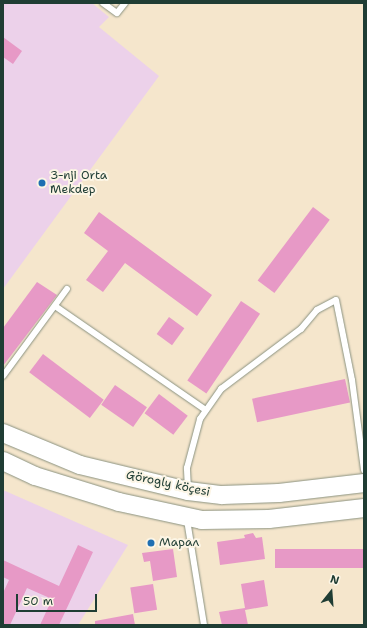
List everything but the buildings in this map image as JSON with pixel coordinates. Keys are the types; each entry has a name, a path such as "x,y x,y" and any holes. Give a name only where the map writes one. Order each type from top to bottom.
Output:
{"main road":[{"name":"Görogly köçesi","path":"3,433 80,465 188,491 222,495 279,493 364,483"},
{"path":"3,461 35,476 111,500 187,518 236,522 364,508"}],"lane":[{"path":"103,3 116,13 125,3"},
{"path":"3,376 67,290"},
{"path":"188,491 187,468 200,419 221,388 301,329 317,310 336,300 352,380 364,470"},
{"path":"55,306 206,410"},
{"path":"187,518 204,625"}],"shaded area":[{"name":"3-nji Orta Mekdep","path":"3,3 92,3 109,17 99,27 159,76 3,289"},
{"path":"3,490 128,545 78,625 3,625"}],"place":[{"name":"3-nji Orta Mekdep","path":"42,183"},
{"name":"Марал","path":"151,543"}]}
